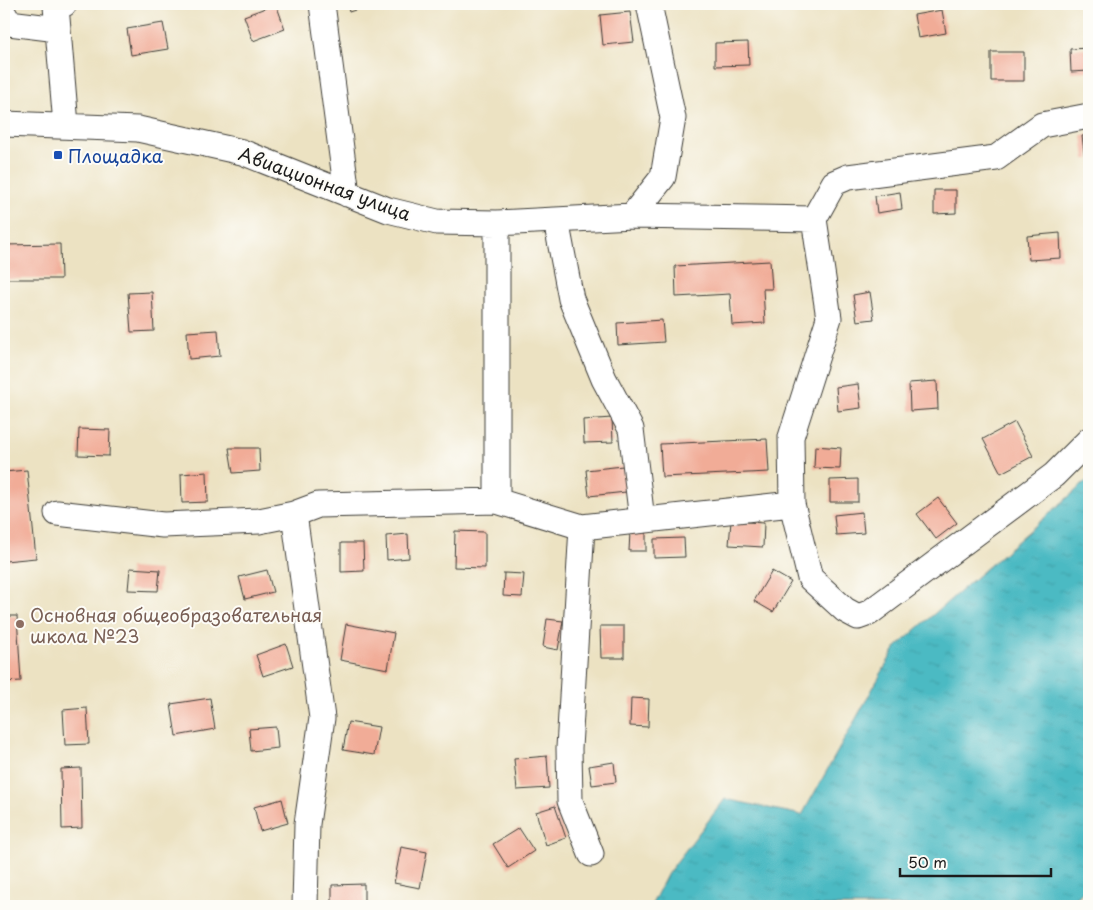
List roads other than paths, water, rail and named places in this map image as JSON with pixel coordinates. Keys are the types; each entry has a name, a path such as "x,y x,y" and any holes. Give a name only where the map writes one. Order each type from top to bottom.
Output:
{"street":[{"path":"64,4 56,6 66,125"},
{"path":"322,4 347,194"},
{"path":"632,216 664,177 673,118 649,4"},
{"path":"4,14 9,23 58,29"},
{"path":"1089,116 1042,125 996,158 848,177 834,183 814,219 829,318 791,437 792,504 810,578 845,610 858,617 869,613 1054,475 1089,440"},
{"name":"Авиационная улица","path":"4,124 138,129 242,152 388,210 438,222 498,223 632,216 814,219"},
{"path":"556,220 571,299 604,379 631,429 642,520"},
{"path":"497,501 498,223"},
{"path":"57,514 163,525 259,521 294,514 318,505 497,501 582,527 792,504"},
{"path":"294,514 322,718 307,824 305,906"},
{"path":"582,527 569,748 570,801 591,854"}],"water":[{"path":"1089,479 1089,885 1069,906 651,906 668,873 725,799 802,815 896,647"}],"place":[{"name":"Площадка","path":"58,155"},
{"name":"Основная общеобразовательная школа №23","path":"20,624"}]}
